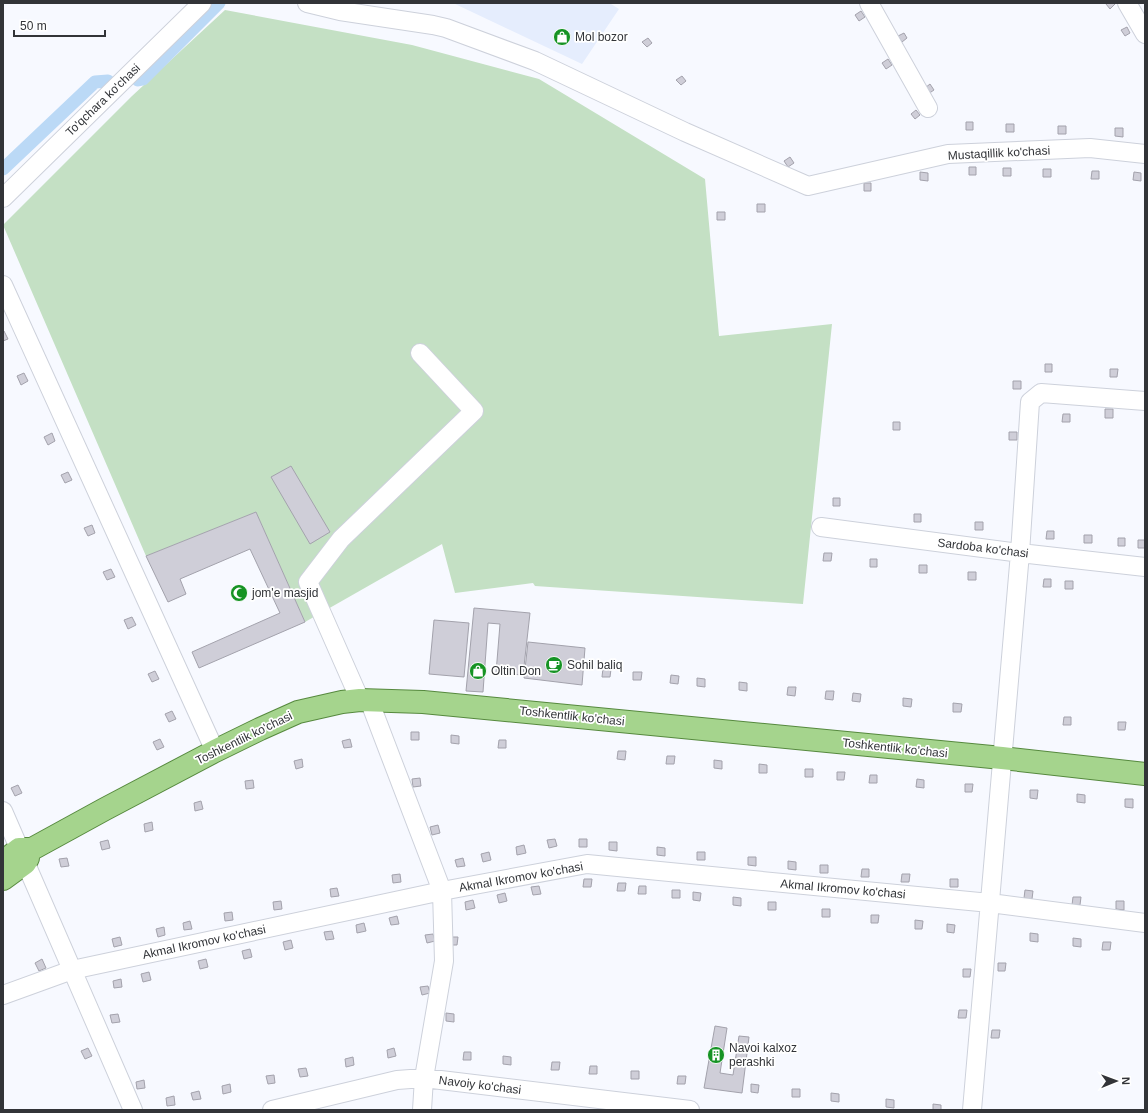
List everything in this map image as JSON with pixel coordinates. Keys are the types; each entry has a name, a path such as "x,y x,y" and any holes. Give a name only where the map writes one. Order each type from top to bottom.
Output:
{"main road":[{"name":"Toshkentlik ko'chasi","path":"3,879 20,856 215,751 298,712 342,702 365,700 423,702 1002,758 1145,774"}],"street":[{"name":"To'qchara ko'chasi","path":"3,198 202,3"},
{"name":"Mustaqillik ko'chasi","path":"307,3 340,11 446,28 535,61 685,132 808,186 948,154 1090,148 1145,154"},
{"path":"1127,3 1145,34"},
{"path":"872,5 928,108"},
{"path":"3,285 215,751"},
{"path":"420,353 474,411 341,539 308,582 365,700 442,891 444,961 424,1078 422,1110"},
{"path":"972,1110 1020,553 1030,402 1042,393 1145,401"},
{"name":"Sardoba ko'chasi","path":"821,527 1020,553 1145,567"},
{"path":"3,811 20,856 133,1110"},
{"name":"Akmal Ikromov ko'chasi","path":"3,995 72,970 442,891 587,864 990,903 1145,923"},
{"name":"Navoiy ko'chasi","path":"272,1110 397,1080 424,1078 690,1110"}],"shaded area":[{"name":"Mol bozor","path":"453,3 611,3 619,9 582,64"}],"green space":[{"path":"225,10 412,45 539,79 705,179 719,336 832,324 803,604 535,586 533,583 455,593 442,544 305,622 256,512 146,556 3,225 132,96"}],"building":[{"path":"1106,4 1115,4 1110,9"},
{"path":"861,11 865,17 859,21 855,15"},
{"path":"1127,27 1130,33 1125,36 1121,30"},
{"path":"904,33 907,38 902,42 898,36"},
{"path":"648,38 652,43 647,47 642,42"},
{"path":"888,59 892,65 886,69 882,63"},
{"path":"682,76 686,81 681,85 676,80"},
{"path":"930,84 934,90 928,94 925,88"},
{"path":"916,110 920,115 915,119 911,114"},
{"path":"966,122 973,122 973,130 966,130"},
{"path":"1006,124 1014,124 1014,132 1006,132"},
{"path":"1058,126 1066,126 1066,134 1058,134"},
{"path":"1115,128 1123,128 1123,137 1115,136"},
{"path":"790,157 794,163 788,167 784,161"},
{"path":"969,167 976,167 976,175 969,175"},
{"path":"1003,168 1011,168 1011,176 1003,176"},
{"path":"1043,169 1051,169 1051,177 1043,177"},
{"path":"1092,171 1099,171 1099,179 1091,179"},
{"path":"920,172 928,173 928,181 920,180"},
{"path":"1134,172 1141,173 1141,181 1133,180"},
{"path":"864,183 871,183 871,191 864,191"},
{"path":"757,204 765,204 765,212 757,212"},
{"path":"717,212 725,212 725,220 717,220"},
{"path":"3,331 8,339 3,341"},
{"path":"1045,364 1052,364 1052,372 1045,372"},
{"path":"1110,369 1118,369 1117,377 1110,377"},
{"path":"24,373 28,381 21,385 17,376"},
{"path":"1013,381 1021,381 1021,389 1013,389"},
{"path":"1105,409 1113,409 1113,418 1105,418"},
{"path":"1063,414 1070,414 1070,422 1062,422"},
{"path":"893,422 900,422 900,430 893,430"},
{"path":"1009,432 1017,432 1017,440 1009,440"},
{"path":"52,433 55,441 48,445 44,437"},
{"path":"291,466 330,532 310,544 271,477"},
{"path":"68,472 72,480 65,483 61,475"},
{"path":"833,498 840,498 840,506 833,506"},
{"path":"256,512 305,622 199,668 192,652 280,613 250,549 180,579 186,594 168,602 146,556"},
{"path":"914,514 921,514 921,522 914,522"},
{"path":"975,522 983,522 983,530 975,530"},
{"path":"92,525 95,533 88,536 84,528"},
{"path":"1047,531 1054,531 1054,539 1046,539"},
{"path":"1084,535 1092,535 1092,543 1084,543"},
{"path":"1118,538 1125,538 1125,546 1118,546"},
{"path":"1138,540 1145,540 1145,548 1138,548"},
{"path":"824,553 832,553 831,561 823,561"},
{"path":"870,559 877,559 877,567 870,567"},
{"path":"919,565 927,565 927,573 919,573"},
{"path":"111,569 115,577 107,580 103,572"},
{"path":"968,572 976,572 976,580 968,580"},
{"path":"1044,579 1051,579 1051,587 1043,587"},
{"path":"1065,581 1073,581 1073,589 1065,589"},
{"path":"474,608 530,613 523,675 496,673 500,624 488,623 483,692 466,691"},
{"path":"132,617 136,625 128,629 124,620"},
{"path":"434,620 469,623 464,677 429,674"},
{"path":"528,642 585,648 582,685 524,678"},
{"path":"603,668 611,669 610,677 602,677"},
{"path":"155,671 159,679 152,682 148,674"},
{"path":"633,672 642,672 641,680 633,680"},
{"path":"671,675 679,676 678,684 670,683"},
{"path":"697,678 705,679 705,687 697,686"},
{"path":"739,682 747,683 747,691 739,690"},
{"path":"788,687 796,687 795,696 787,695"},
{"path":"826,691 834,691 833,700 825,699"},
{"path":"853,693 861,694 860,702 852,701"},
{"path":"903,698 912,699 911,707 903,706"},
{"path":"953,703 962,704 961,712 953,712"},
{"path":"172,711 176,719 169,722 165,714"},
{"path":"1064,717 1071,717 1071,725 1063,725"},
{"path":"1118,722 1126,722 1125,730 1118,730"},
{"path":"411,732 419,732 419,740 411,740"},
{"path":"451,735 459,736 459,744 451,743"},
{"path":"160,739 164,747 157,750 153,742"},
{"path":"350,739 352,747 344,748 342,741"},
{"path":"499,740 506,740 506,748 498,748"},
{"path":"618,751 626,751 625,760 617,759"},
{"path":"667,756 675,756 674,764 666,764"},
{"path":"302,759 303,767 296,769 294,761"},
{"path":"714,760 722,761 722,769 714,768"},
{"path":"759,764 767,765 767,773 759,773"},
{"path":"805,769 813,769 813,777 805,777"},
{"path":"837,772 845,772 844,780 837,780"},
{"path":"870,775 877,775 877,783 869,783"},
{"path":"420,778 421,786 413,787 412,779"},
{"path":"917,779 924,780 924,788 916,787"},
{"path":"253,780 254,788 246,789 245,781"},
{"path":"965,784 973,784 972,792 965,792"},
{"path":"18,785 22,793 15,796 11,788"},
{"path":"1030,790 1038,790 1037,799 1030,798"},
{"path":"1077,794 1085,795 1085,803 1077,802"},
{"path":"1125,799 1133,799 1133,808 1125,807"},
{"path":"201,801 203,809 195,811 194,803"},
{"path":"152,822 153,830 145,832 144,824"},
{"path":"438,825 440,833 432,835 430,827"},
{"path":"555,839 557,846 549,848 547,840"},
{"path":"579,839 587,839 587,847 579,847"},
{"path":"108,840 110,848 102,850 100,842"},
{"path":"609,842 617,842 617,851 609,850"},
{"path":"524,845 526,853 517,855 516,847"},
{"path":"657,847 665,848 665,856 657,855"},
{"path":"489,852 491,860 483,862 481,854"},
{"path":"697,852 705,852 705,860 697,860"},
{"path":"748,857 756,857 756,866 748,865"},
{"path":"67,858 69,866 61,867 59,859"},
{"path":"463,858 465,866 457,867 455,860"},
{"path":"788,861 796,862 796,870 788,869"},
{"path":"820,865 828,865 828,873 820,873"},
{"path":"862,869 869,869 869,877 861,877"},
{"path":"400,874 401,882 393,883 392,875"},
{"path":"902,874 910,874 909,882 901,882"},
{"path":"584,879 592,879 591,887 583,887"},
{"path":"950,879 958,879 958,887 950,887"},
{"path":"618,883 626,883 625,891 617,891"},
{"path":"539,886 541,894 533,895 531,887"},
{"path":"639,886 646,886 646,894 638,894"},
{"path":"337,888 339,896 331,897 330,889"},
{"path":"672,890 680,890 680,898 672,898"},
{"path":"1025,890 1033,891 1032,899 1024,898"},
{"path":"693,892 701,893 700,901 693,900"},
{"path":"505,893 507,901 499,903 497,895"},
{"path":"733,897 741,898 741,906 733,905"},
{"path":"1073,897 1081,897 1080,905 1072,905"},
{"path":"473,900 475,908 466,910 465,902"},
{"path":"281,901 282,909 274,910 273,902"},
{"path":"1116,901 1124,901 1124,910 1116,909"},
{"path":"768,902 776,902 776,910 768,910"},
{"path":"822,909 830,909 830,917 822,917"},
{"path":"232,912 233,920 225,921 224,913"},
{"path":"871,915 879,915 878,923 871,923"},
{"path":"397,916 399,924 391,925 389,918"},
{"path":"915,920 923,921 922,929 915,929"},
{"path":"190,921 192,929 184,930 183,923"},
{"path":"364,923 366,931 357,933 356,925"},
{"path":"947,924 955,925 954,933 947,932"},
{"path":"164,927 165,935 158,937 156,929"},
{"path":"332,931 334,939 326,940 324,932"},
{"path":"1030,933 1038,934 1038,942 1030,941"},
{"path":"433,934 435,941 427,943 425,935"},
{"path":"120,937 122,945 114,947 112,939"},
{"path":"450,937 458,937 457,945 450,945"},
{"path":"1073,938 1081,939 1081,947 1073,946"},
{"path":"291,940 293,948 285,950 283,942"},
{"path":"1103,942 1111,942 1110,950 1102,950"},
{"path":"250,949 252,957 244,959 242,951"},
{"path":"42,959 46,968 39,971 35,963"},
{"path":"206,959 208,967 200,969 198,961"},
{"path":"998,963 1006,963 1005,971 998,971"},
{"path":"963,969 971,969 970,977 963,977"},
{"path":"149,972 151,980 143,982 141,974"},
{"path":"121,979 122,987 114,988 113,981"},
{"path":"428,986 430,993 422,995 420,987"},
{"path":"959,1010 967,1010 966,1018 958,1018"},
{"path":"446,1013 454,1014 454,1022 446,1021"},
{"path":"118,1014 120,1022 112,1023 110,1015"},
{"name":"Navoi kalxoz perashki","path":"715,1026 727,1028 720,1073 733,1075 739,1036 749,1037 742,1093 704,1088"},
{"path":"992,1030 1000,1030 999,1038 991,1038"},
{"path":"88,1048 92,1056 85,1059 81,1051"},
{"path":"394,1048 396,1056 388,1058 387,1050"},
{"path":"464,1052 471,1052 471,1060 463,1060"},
{"path":"503,1056 511,1057 511,1065 503,1064"},
{"path":"353,1057 354,1065 346,1067 345,1059"},
{"path":"552,1062 560,1062 559,1070 551,1070"},
{"path":"590,1066 597,1066 597,1074 589,1074"},
{"path":"306,1068 308,1076 300,1077 298,1069"},
{"path":"631,1071 639,1071 639,1079 631,1079"},
{"path":"274,1075 275,1083 268,1084 266,1076"},
{"path":"678,1076 686,1076 685,1084 677,1084"},
{"path":"144,1080 145,1088 137,1089 136,1082"},
{"path":"230,1084 231,1092 223,1094 222,1086"},
{"path":"751,1084 759,1085 758,1093 751,1092"},
{"path":"792,1089 800,1089 800,1097 792,1097"},
{"path":"199,1091 201,1099 193,1100 191,1093"},
{"path":"831,1093 839,1094 839,1102 831,1101"},
{"path":"174,1096 175,1105 167,1106 166,1098"},
{"path":"886,1099 894,1100 894,1108 886,1107"},
{"path":"933,1104 941,1105 941,1110 933,1110"}],"waterway":[{"path":"138,80 143,79 219,3"},
{"path":"3,169 95,82 108,81"}],"place":[{"name":"Mol bozor","path":"562,37"},
{"name":"jom'e masjid","path":"239,593"},
{"name":"Sohil baliq","path":"554,665"},
{"name":"Oltin Don","path":"478,671"},
{"name":"Navoi kalxoz perashki","path":"716,1055"}]}
